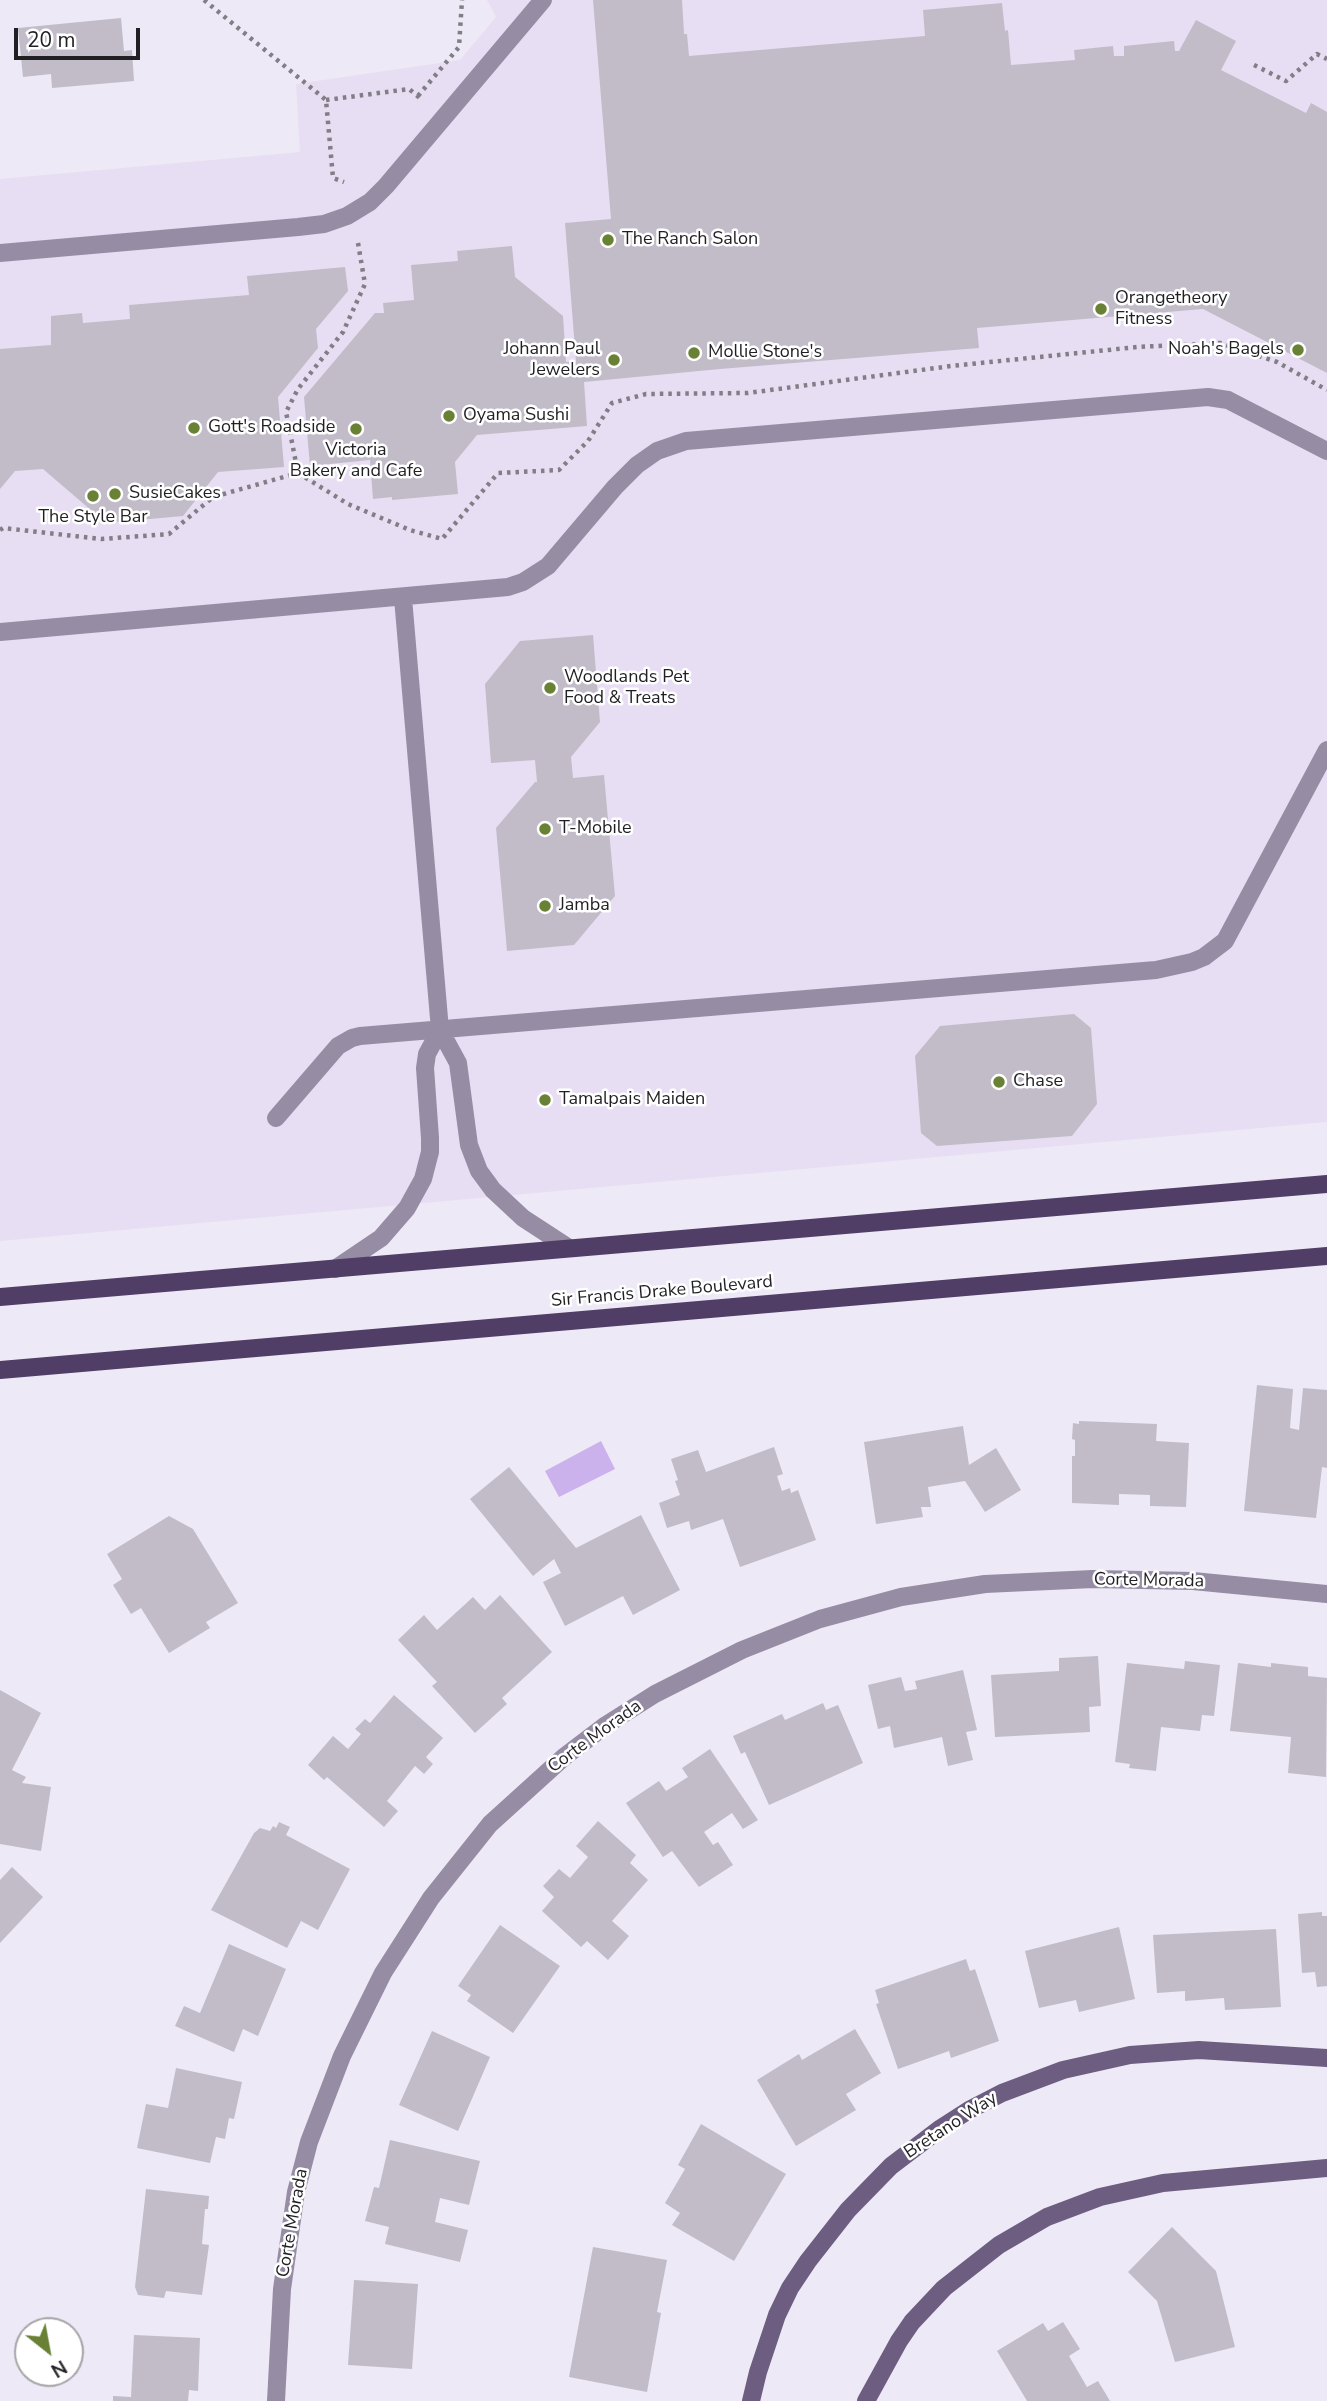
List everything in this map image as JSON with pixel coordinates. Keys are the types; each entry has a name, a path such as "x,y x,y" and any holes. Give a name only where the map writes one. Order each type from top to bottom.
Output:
{"main road":[{"path":"0,1297 1327,1184"},
{"name":"Sir Francis Drake Boulevard","path":"0,1370 1327,1256"}],"street":[{"path":"0,253 298,227 347,216 370,202 386,186 543,0"},
{"path":"0,632 492,590 523,582 548,566 631,470 657,451 686,441 1208,397 1228,400 1327,451"},
{"path":"403,598 440,1030 458,1063 469,1145 479,1171 493,1190 536,1228 569,1248"},
{"path":"276,1118 332,1052 345,1041 369,1035 1180,966 1204,957 1225,941 1327,750"},
{"path":"335,1269 381,1238 407,1208 423,1179 430,1152 425,1068 427,1054 440,1030"},
{"name":"Corte Morada","path":"276,2401 282,2289 296,2192 323,2100 342,2056 383,1973 431,1898 490,1824 564,1757 655,1694 704,1668 820,1619 901,1597 985,1584 1093,1579 1193,1581 1327,1594"},
{"name":"Bretano Way","path":"751,2401 777,2315 808,2260 848,2210 891,2166 932,2134 970,2110 1002,2093 1063,2070 1130,2055 1199,2050 1327,2057"},
{"path":"866,2401 899,2341 936,2296 999,2245 1047,2217 1100,2197 1163,2183 1327,2168"}],"path":[{"path":"204,0 326,100 333,178 345,182"},
{"path":"418,96 459,47 462,0"},
{"path":"1254,65 1286,81 1317,54 1327,59"},
{"path":"326,100 409,89"},
{"path":"356,234 365,284 343,332 298,389 286,412 298,473 348,504 410,530 442,539"},
{"path":"0,530 3,528 101,539 169,534 213,497 298,473"}],"shaded area":[{"path":"487,0 1327,0 1327,1122 0,1241 0,179 300,152 296,84 460,60 496,17"},
{"path":"601,1441 615,1469 559,1497 545,1471"}],"building":[{"path":"593,0 682,0 684,34 687,34 689,56 925,36 923,10 1002,3 1011,65 1075,60 1074,50 1113,46 1114,56 1124,56 1124,46 1174,41 1175,51 1179,51 1196,20 1236,41 1221,70 1306,113 1311,103 1327,112 1327,373 1203,309 977,328 979,348 584,382 587,426 477,435 455,462 458,494 392,500 392,497 373,499 370,460 310,466 304,397 375,313 384,313 383,303 414,300 411,265 458,261 457,251 512,246 515,277 563,316 566,362 576,361 565,223 611,219"},
{"path":"121,18 124,51 132,50 134,81 52,88 51,74 23,77 18,28"},
{"path":"345,267 348,291 316,329 318,348 278,397 284,467 218,472 183,516 106,523 43,469 15,471 0,489 0,349 51,345 51,316 82,313 83,323 130,319 129,305 249,295 247,276"},
{"path":"593,635 600,722 571,757 573,778 604,775 615,896 574,945 507,951 496,828 537,782 535,760 491,763 485,684 520,641"},
{"path":"1074,1014 1091,1028 1097,1104 1072,1136 937,1146 921,1133 915,1056 940,1026"},
{"path":"1257,1385 1293,1389 1290,1428 1299,1430 1303,1388 1327,1390 1327,1468 1322,1467 1316,1518 1244,1511"},
{"path":"1079,1421 1157,1424 1156,1441 1189,1443 1186,1507 1150,1506 1150,1495 1119,1494 1119,1505 1072,1503 1072,1456 1075,1456 1073,1423 1079,1424"},
{"path":"963,1426 969,1465 996,1448 1021,1490 985,1512 965,1481 928,1487 931,1507 921,1507 923,1517 876,1524 864,1442"},
{"path":"774,1447 783,1474 777,1476 782,1491 790,1488 791,1493 798,1490 816,1540 740,1567 723,1519 691,1530 689,1521 667,1528 659,1503 680,1495 671,1459 698,1450 706,1472"},
{"path":"509,1467 576,1548 641,1515 680,1590 633,1615 623,1596 565,1626 543,1582 561,1573 554,1559 533,1576 470,1499"},
{"path":"169,1516 193,1529 238,1603 206,1622 210,1628 169,1653 141,1608 131,1614 113,1585 122,1579 107,1554"},
{"path":"500,1595 552,1652 502,1698 507,1704 475,1733 432,1686 437,1682 398,1640 424,1615 437,1630 473,1597 485,1610"},
{"path":"1098,1656 1101,1706 1089,1707 1090,1732 995,1737 991,1675 1059,1671 1059,1658"},
{"path":"1185,1661 1220,1665 1214,1716 1202,1715 1200,1731 1161,1727 1156,1771 1129,1768 1130,1764 1115,1762 1127,1663 1184,1669"},
{"path":"1238,1663 1271,1667 1271,1663 1308,1667 1308,1676 1327,1678 1326,1777 1288,1773 1291,1737 1230,1731"},
{"path":"963,1670 977,1730 966,1732 973,1760 948,1766 942,1737 894,1748 890,1726 878,1729 868,1685 901,1677 905,1691 917,1689 915,1681"},
{"path":"0,1690 41,1713 12,1770 26,1777 22,1783 51,1787 41,1851 0,1844"},
{"path":"394,1695 443,1738 426,1757 433,1764 424,1774 415,1766 387,1801 398,1811 384,1827 327,1777 324,1780 308,1765 333,1736 348,1749 361,1734 355,1729 365,1719 370,1723"},
{"path":"823,1703 826,1710 838,1705 863,1763 769,1805 745,1752 741,1754 733,1736 782,1714 785,1720"},
{"path":"710,1749 758,1820 743,1829 732,1813 704,1832 713,1845 718,1842 733,1865 699,1887 672,1851 663,1857 626,1803 659,1781 666,1791 688,1777 682,1768"},
{"path":"598,1821 636,1855 630,1863 648,1880 612,1921 629,1936 608,1960 587,1941 581,1947 542,1911 554,1897 543,1886 559,1869 570,1878 588,1857 576,1846"},
{"path":"279,1822 290,1827 286,1835 350,1869 318,1930 301,1921 287,1948 211,1910 254,1833 260,1828 270,1831 273,1826 276,1828"},
{"path":"12,1867 43,1897 0,1943 0,1880"},
{"path":"1322,1912 1322,1916 1327,1916 1327,1986 1317,1987 1315,1972 1302,1973 1298,1914"},
{"path":"500,1925 560,1966 513,2033 467,2001 471,1995 458,1986"},
{"path":"1119,1927 1135,1999 1079,2012 1076,2000 1039,2008 1025,1951"},
{"path":"1276,1929 1281,2007 1225,2010 1224,1998 1185,2001 1185,1991 1157,1993 1153,1935"},
{"path":"229,1944 286,1969 258,2036 243,2029 234,2052 175,2026 184,2006 200,2013"},
{"path":"966,1959 970,1971 975,1969 999,2041 951,2058 949,2051 898,2069 876,2004 879,2003 875,1990"},
{"path":"855,2029 881,2073 846,2094 856,2110 796,2146 757,2080 799,2054 802,2060"},
{"path":"432,2031 490,2057 458,2131 399,2105"},
{"path":"176,2068 242,2082 234,2119 229,2118 225,2139 216,2137 210,2163 137,2148 146,2104 168,2108"},
{"path":"701,2124 786,2174 734,2261 672,2225 680,2213 665,2203 685,2169 678,2165"},
{"path":"390,2140 480,2161 469,2205 440,2198 435,2222 468,2230 460,2262 385,2244 389,2227 365,2221 374,2187 379,2188"},
{"path":"146,2189 209,2196 202,2244 209,2245 202,2295 166,2291 164,2298 138,2295 135,2287"},
{"path":"1172,2227 1216,2271 1235,2347 1175,2362 1157,2301 1128,2272"},
{"path":"593,2247 667,2260 647,2392 569,2377"},
{"path":"354,2280 418,2284 412,2369 348,2365"},
{"path":"1063,2322 1080,2349 1069,2356 1087,2387 1098,2381 1110,2401 1027,2401 997,2351 1043,2323 1048,2331"},
{"path":"134,2335 200,2338 198,2391 189,2390 188,2401 113,2401 113,2396 131,2397"}],"place":[{"name":"The Ranch Salon","path":"608,240"},
{"name":"Orangetheory Fitness","path":"1101,309"},
{"name":"Noah's Bagels","path":"1298,350"},
{"name":"Mollie Stone's","path":"694,353"},
{"name":"Johann Paul Jewelers","path":"614,360"},
{"name":"Oyama Sushi","path":"449,416"},
{"name":"Gott's Roadside","path":"194,428"},
{"name":"Victoria Bakery and Cafe","path":"356,429"},
{"name":"SusieCakes","path":"115,494"},
{"name":"The Style Bar","path":"93,496"},
{"name":"Woodlands Pet Food & Treats","path":"550,688"},
{"name":"T-Mobile","path":"545,829"},
{"name":"Jamba","path":"545,906"},
{"name":"Chase","path":"999,1082"},
{"name":"Tamalpais Maiden","path":"545,1100"}]}
